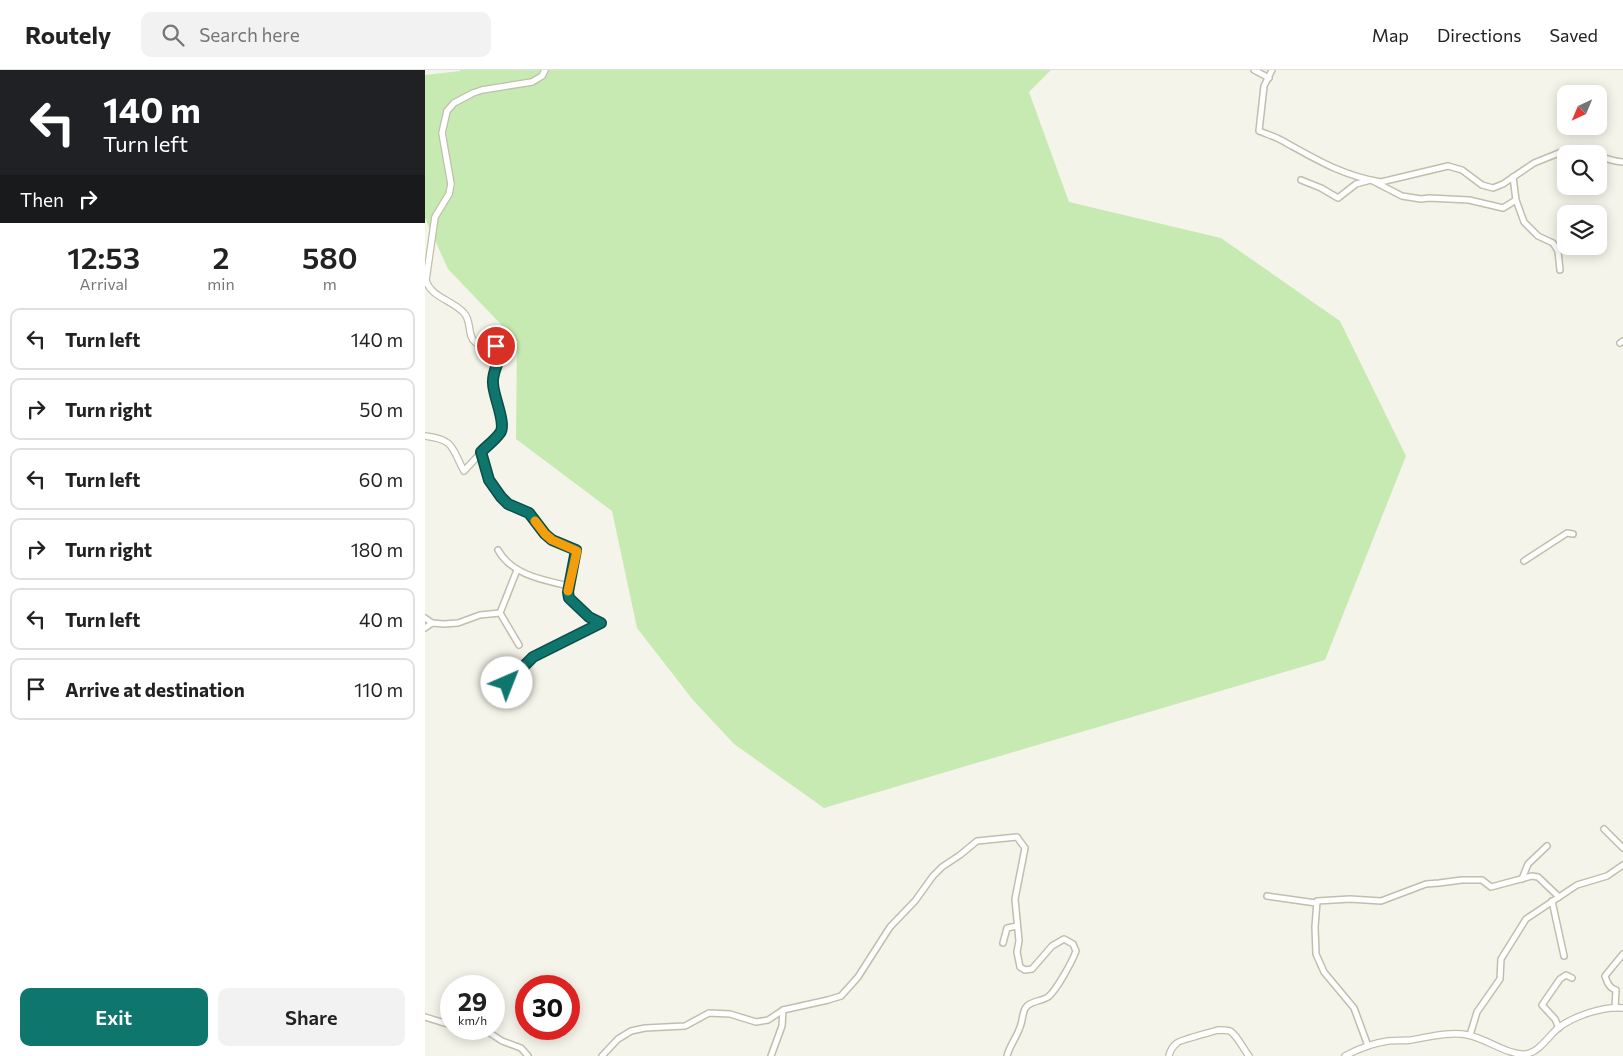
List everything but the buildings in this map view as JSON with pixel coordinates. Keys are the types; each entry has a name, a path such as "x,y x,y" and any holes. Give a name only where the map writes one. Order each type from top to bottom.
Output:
{"street":[{"path":"425,436 441,439 451,445 464,471 501,431 503,426 496,403 493,383 494,370 501,357 501,350 496,346 477,344 473,341 466,315 458,307 434,293 428,287 426,280 435,217 449,194 451,184 442,133 447,111 454,103 482,90 537,80 545,70"},
{"path":"1254,70 1269,78"},
{"path":"1273,70 1264,86 1259,131 1281,140 1329,167 1371,180 1381,182 1448,166 1462,170 1482,185 1493,188 1503,184 1534,163 1557,154"},
{"path":"1607,157 1617,162 1623,162"},
{"path":"1513,177 1516,200 1524,222 1538,236 1553,243 1558,251 1560,270"},
{"path":"1301,180 1321,188 1338,198 1356,184 1371,180 1402,196 1421,199 1469,200 1503,208 1516,200"},
{"path":"481,452 489,480 501,497 508,504 529,513 552,540 577,551 569,586 569,598 589,617 601,623 533,657 502,687"},
{"path":"1524,561 1567,533 1573,534"},
{"path":"498,550 508,563 517,570 569,586"},
{"path":"500,613 517,570"},
{"path":"425,618 432,623 458,623 480,615 500,613"},
{"path":"500,613 519,645"},
{"path":"425,628 432,623"},
{"path":"1605,829 1623,848"},
{"path":"602,1056 618,1039 631,1032 645,1028 685,1026 709,1013 730,1014 757,1022 768,1020 783,1010 841,996 858,977 890,927 915,901 933,876 977,841 1017,837 1025,848 1015,899 1017,952 1020,967 1025,970 1032,969 1052,946 1064,939 1073,944 1076,951 1055,991 1046,998 1027,1006 1007,1056"},
{"path":"1522,879 1528,864 1547,846"},
{"path":"1469,1035 1477,1012 1500,979 1501,959 1526,919 1577,885 1607,876 1623,865"},
{"path":"1267,896 1316,903 1349,899 1381,901 1411,888 1426,884 1471,879 1482,880 1491,887 1532,876 1539,877 1559,897"},
{"path":"1552,901 1564,956"},
{"path":"1316,903 1316,954 1324,972 1354,1008 1368,1046"},
{"path":"1003,943 1007,928 1017,926"},
{"path":"1615,1008 1616,990 1611,989 1605,976 1623,954"},
{"path":"1559,1028 1555,1019 1542,1005 1560,980 1566,975 1572,978"},
{"path":"1345,1056 1368,1046 1389,1041 1458,1033 1469,1035 1512,1055 1524,1055 1532,1052 1559,1028 1577,1018 1615,1008 1623,1008"},
{"path":"771,1056 782,1026 783,1010"},
{"path":"425,1017 440,1022"},
{"path":"1169,1056 1177,1042 1220,1030 1229,1031 1237,1038 1249,1056"},
{"path":"500,1040 521,1048 528,1056"}],"green space":[{"path":"460,70 1051,70 1029,92 1069,202 1221,238 1340,321 1406,456 1325,660 824,808 734,744 693,700 637,628 612,511 516,439 517,341 448,269 425,218 425,75"}],"slow traffic":[{"path":"535,521 552,540 577,551 568,591"}],"route":[{"path":"496,346 501,350 501,357 494,370 493,383 496,403 503,426 501,431 481,452 489,480 494,489 508,504 529,513 552,540 577,551 568,592 569,598 589,617 601,621 600,624 533,657 507,683"}]}
